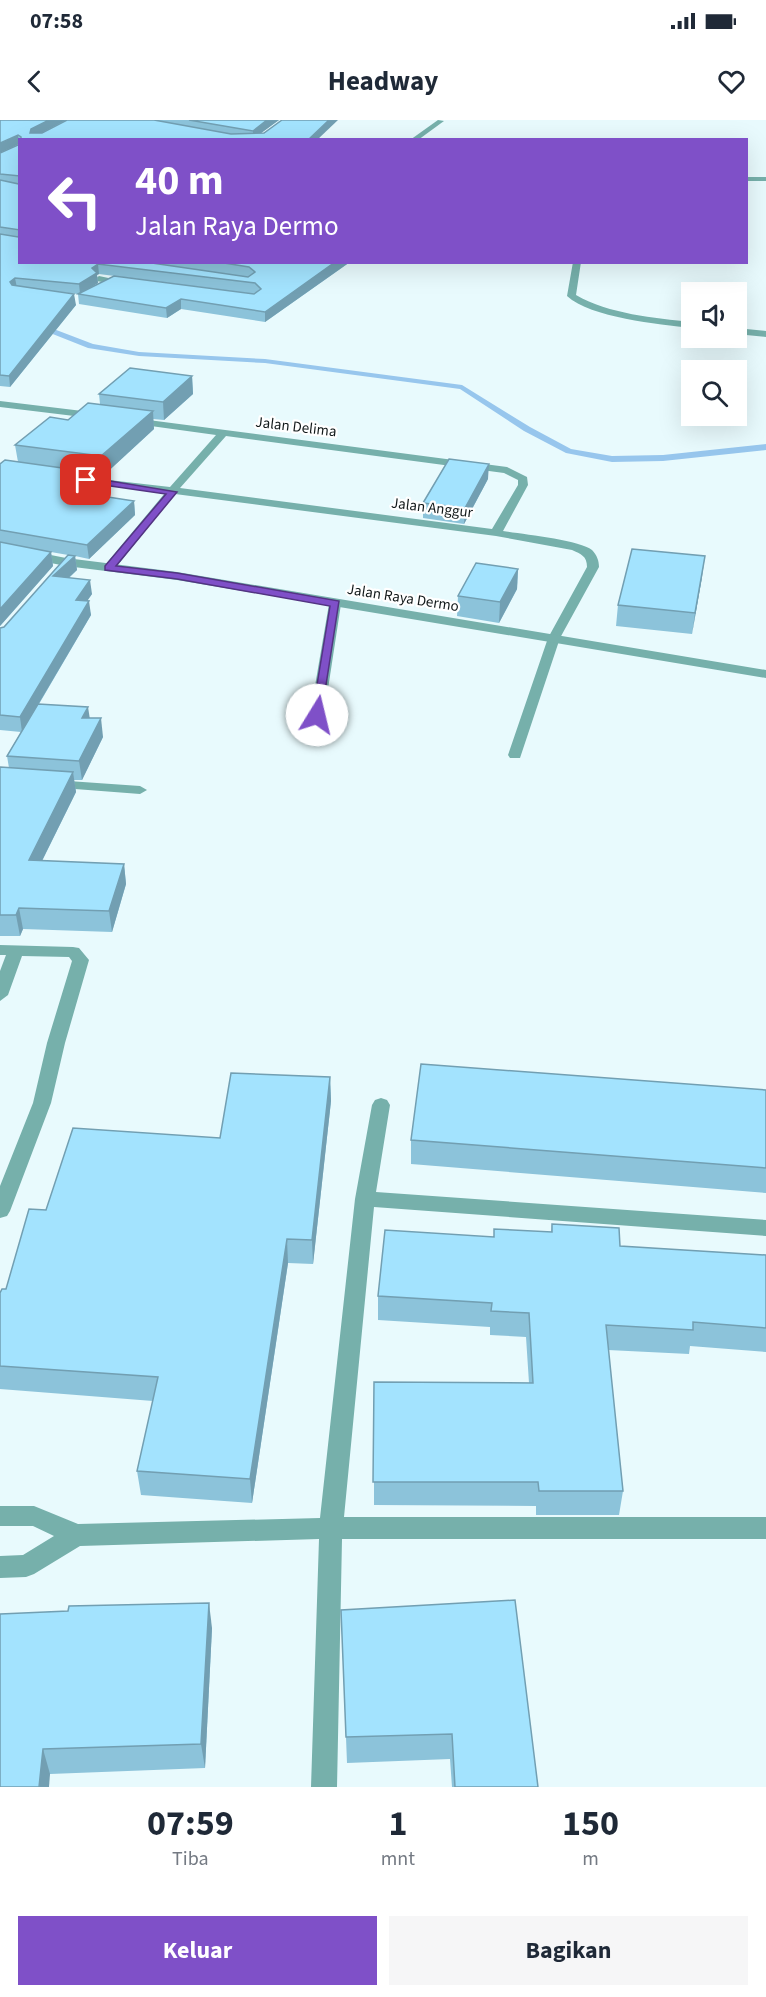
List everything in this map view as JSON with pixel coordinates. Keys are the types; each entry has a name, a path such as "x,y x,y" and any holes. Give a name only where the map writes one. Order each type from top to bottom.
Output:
{"street":[{"path":"416,138 441,121"},
{"path":"748,179 766,179"},
{"path":"577,264 572,290 574,298 593,306 681,323"},
{"path":"113,281 92,288 99,279 117,270"},
{"path":"99,279 137,284"},
{"path":"747,332 766,334"},
{"name":"Jalan Delima","path":"0,404 490,466 519,474 524,485 496,533"},
{"path":"109,568 224,432"},
{"name":"Jalan Anggur","path":"57,476 496,533 575,547 587,552 593,560 593,567 554,638"},
{"name":"Jalan Raya Dermo","path":"0,549 62,567 109,568 188,578 766,674"},
{"path":"317,715 335,604"},
{"path":"515,755 554,638"},
{"path":"35,783 140,790"},
{"path":"0,995 7,951 73,952 79,956 81,964 56,1043 42,1103 0,1211"},
{"path":"324,1787 331,1528 365,1199 381,1105"},
{"path":"365,1199 766,1228"},
{"path":"0,1516 34,1516 76,1535 331,1528 766,1528"},
{"path":"0,1567 26,1566 76,1535"}],"building":[{"path":"0,120 49,120 31,129 30,133 42,133 67,120 154,120 231,134 264,133 282,120 329,120 310,138 21,138 18,135 0,143"},
{"path":"189,120 267,120 253,131"},
{"path":"18,145 18,176 0,174 0,153"},
{"path":"0,180 18,184 18,230 0,227"},
{"path":"0,234 18,237 18,264 98,264 92,268 97,273 79,284 15,278 10,282 12,285 74,294 9,376 0,375"},
{"path":"98,264 159,264 248,277 255,272 249,267 230,264 332,264 265,312 181,299 166,308 78,294 114,276 254,294 261,289 255,283"},
{"path":"130,368 192,376 163,402 99,394"},
{"path":"88,403 153,411 101,456 15,445 50,417 68,420"},
{"path":"449,459 489,464 465,508 423,503"},
{"path":"5,460 91,472 69,491 134,501 87,545 0,530 0,464"},
{"path":"0,542 51,552 0,609"},
{"path":"632,549 705,556 695,613 618,605"},
{"path":"68,555 75,556 53,576 90,580 76,600 89,601 20,717 0,715 0,628 4,627"},
{"path":"476,563 518,569 500,602 458,596"},
{"path":"38,704 88,707 82,718 101,718 79,761 7,756"},
{"path":"0,767 73,772 29,860 124,864 109,911 19,908 16,915 0,915"},
{"path":"421,1064 766,1090 766,1168 411,1140"},
{"path":"231,1073 330,1077 312,1240 287,1239 250,1479 137,1471 158,1377 0,1366 0,1293 2,1289 6,1289 29,1209 46,1210 73,1128 220,1138"},
{"path":"552,1224 619,1228 620,1246 766,1255 766,1328 693,1322 693,1330 606,1325 623,1491 539,1491 538,1482 373,1482 374,1382 533,1383 529,1313 491,1311 492,1303 378,1296 385,1230 494,1237 494,1229 552,1232"},
{"path":"515,1600 538,1787 455,1787 452,1734 346,1737 341,1610"},
{"path":"209,1603 201,1744 43,1749 39,1787 0,1787 0,1614 68,1611 69,1606"}],"waterway":[{"path":"38,325 91,346 139,354 265,361 462,387 527,429 569,451 612,459 663,458 766,447"}],"route":[{"path":"86,480 172,492 109,568 177,576 335,604 317,715"}]}
